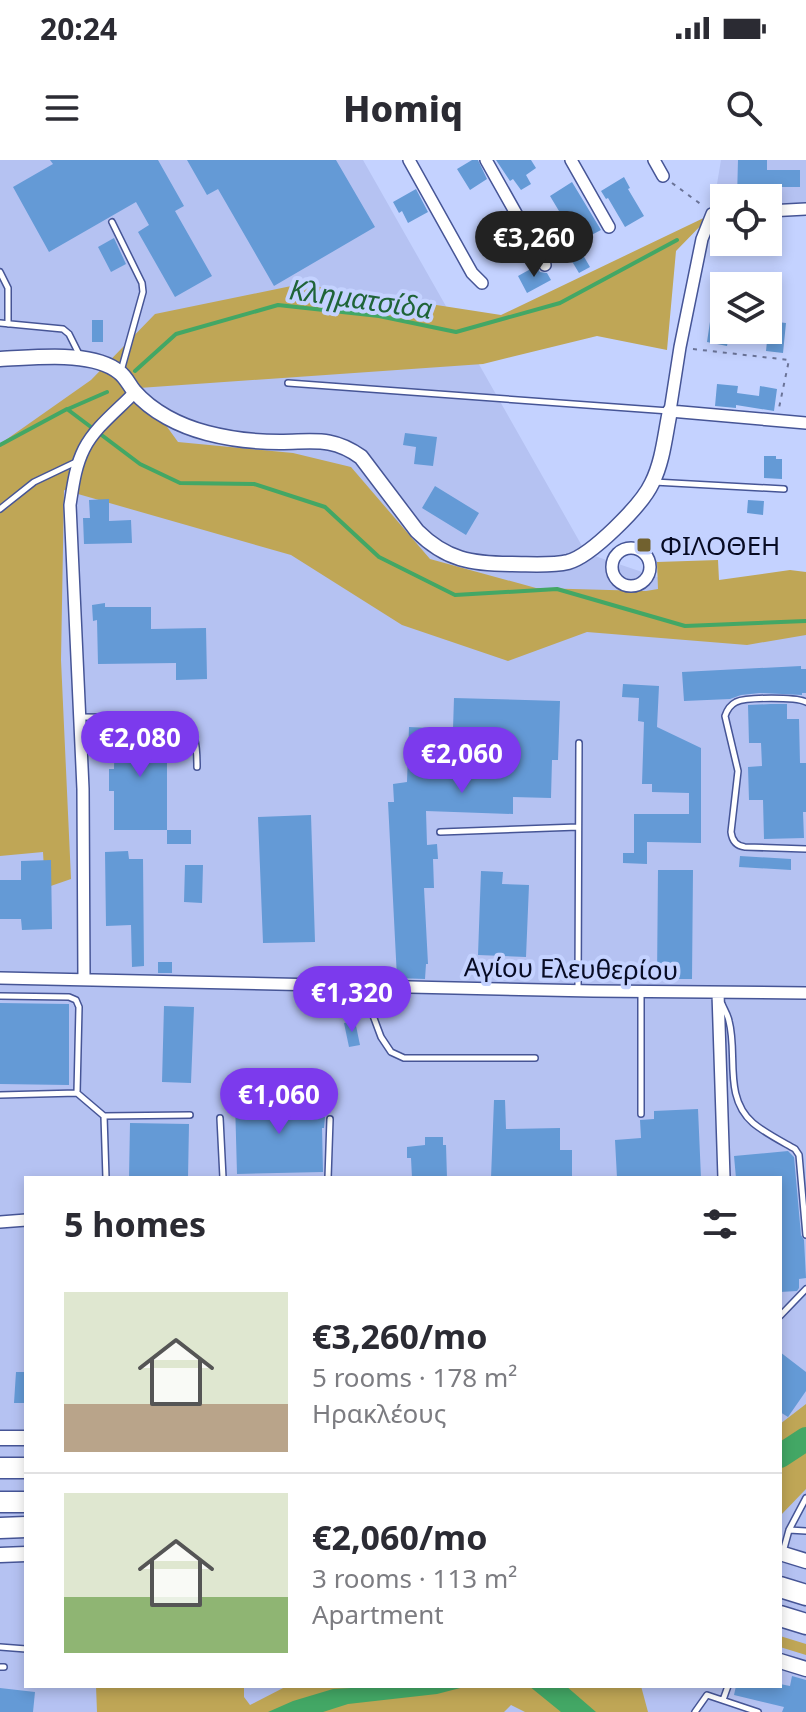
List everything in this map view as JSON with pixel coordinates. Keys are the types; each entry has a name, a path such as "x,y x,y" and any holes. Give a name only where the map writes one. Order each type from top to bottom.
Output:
{"highway":[{"path":"0,1468 24,1468"},
{"path":"0,1502 24,1502"},
{"path":"0,1528 24,1527"},
{"path":"782,1588 806,1595"},
{"path":"782,1617 806,1624"}],"street":[{"path":"409,160 472,273 482,283"},
{"path":"486,160 545,265"},
{"path":"571,160 609,227"},
{"path":"654,160 663,176"},
{"path":"782,210 806,209"},
{"path":"0,359 67,357 95,361 120,372 135,392 163,415 207,433 277,442 322,440 349,448 361,457 417,531 451,556 486,564 564,563 578,559 603,541 645,496 653,482 670,411 702,239 710,226"},
{"path":"84,980 83,789 70,521 75,475 84,449 96,431 135,392"},
{"path":"670,411 806,423"},
{"path":"603,541 619,553"},
{"name":"Αγίου Ελευθερίου","path":"0,978 806,993"},
{"path":"718,993 724,1176"},
{"path":"0,1222 24,1220"},
{"path":"0,1438 24,1438"},
{"path":"782,1553 806,1561"},
{"path":"0,1555 24,1554"},
{"path":"782,1662 806,1669"}],"lane":[{"path":"112,222 143,288 142,301 120,372"},
{"path":"0,272 8,288 8,324"},
{"path":"0,323 63,329 69,334 81,359"},
{"path":"288,383 670,411"},
{"path":"0,509 34,482 80,460"},
{"path":"653,482 784,489"},
{"path":"806,702 797,699 741,700 728,708 725,716 738,770 731,832 734,841 745,847 806,849"},
{"path":"79,717 175,718 193,732 197,767"},
{"path":"578,990 579,743"},
{"path":"440,832 578,827"},
{"path":"362,985 381,1037 391,1052 404,1058 535,1058"},
{"path":"641,991 641,1114"},
{"path":"718,993 729,1022 733,1078 742,1108 754,1124 795,1149 799,1155 806,1235"},
{"path":"0,996 69,997 76,1000 79,1007 77,1093"},
{"path":"0,1095 77,1093 104,1116 190,1115"},
{"path":"104,1116 106,1176"},
{"path":"220,1118 223,1176"},
{"path":"328,1176 330,1119"},
{"path":"782,1314 806,1289"},
{"path":"782,1550 806,1498"},
{"path":"789,1530 806,1531"},
{"path":"0,1647 24,1649"},
{"path":"723,1701 727,1688"},
{"path":"695,1712 707,1695 758,1712"}],"path":[{"path":"663,176 710,208"},
{"path":"680,347 789,360 777,420"}],"shaded area":[{"path":"0,160 363,160 586,553 707,594 806,575 806,1712 0,1712"},
{"path":"721,160 806,160 806,211 782,212 782,184 717,184"},
{"path":"710,215 676,251 667,350 597,336 483,364 139,388 178,442 293,453 351,467 430,559 536,588 658,589 657,562 718,560 719,580 790,570 806,572 806,635 747,645 587,632 508,661 402,625 291,555 64,490 61,660 71,879 45,888 43,852 0,856 0,444 91,380 155,314 301,284 501,315"},
{"path":"806,1404 806,1489 782,1514 782,1422"},
{"path":"782,1637 806,1644 806,1655 782,1648"},
{"path":"96,1688 244,1688 244,1697 250,1705 283,1688 642,1688 648,1712 525,1712 511,1705 504,1712 97,1712"},
{"path":"460,1688 437,1694 348,1704 323,1712 268,1712 333,1689"},
{"path":"531,1688 568,1688 596,1712 561,1712"}],"building":[{"path":"50,160 158,160 184,206 175,211 212,276 175,297 138,232 149,225 136,202 49,252 13,187 53,164"},
{"path":"187,160 336,160 375,227 274,286 218,189 207,195"},
{"path":"478,160 487,179 470,190 457,169"},
{"path":"496,160 531,160 536,168 526,175 531,184 521,190 513,179 510,181"},
{"path":"738,160 767,160 767,170 800,170 800,187 737,184"},
{"path":"624,177 644,216 625,227 601,191"},
{"path":"572,182 601,230 576,243 590,267 579,273 564,248 556,253 542,229 562,216 550,196"},
{"path":"416,189 428,212 408,223 393,202"},
{"path":"509,218 522,242 505,252 491,228"},
{"path":"114,238 126,264 111,272 98,247"},
{"path":"536,266 551,280 527,293 518,276"},
{"path":"92,320 103,320 103,342 92,342"},
{"path":"782,323 786,323 783,353 766,351 767,344 782,344"},
{"path":"717,384 738,386 737,393 759,396 760,386 777,389 774,411 736,405 736,408 715,406"},
{"path":"405,433 437,437 433,466 414,464 416,447 403,445"},
{"path":"764,456 782,459 782,479 764,478"},
{"path":"435,486 479,513 466,535 422,508"},
{"path":"109,499 109,521 131,520 132,543 84,544 83,518 90,518 89,500"},
{"path":"748,500 764,501 763,515 747,513"},
{"path":"105,603 105,607 151,607 151,629 206,628 207,679 176,680 176,663 98,664 97,620 93,621 92,605"},
{"path":"801,666 801,669 806,669 806,693 802,695 760,693 730,699 684,701 682,672"},
{"path":"623,684 659,686 657,727 701,748 701,843 647,842 647,864 623,863 623,853 634,853 634,814 689,814 689,793 652,792 652,784 642,784 644,722 638,721 639,698 622,697"},
{"path":"454,698 560,701 558,760 552,760 551,798 513,797 513,814 426,811 427,845 437,844 438,859 433,859 434,888 424,888 428,964 425,979 397,978 388,802 394,802 393,784 407,782 409,727 453,729"},
{"path":"787,704 787,719 799,719 800,763 806,763 804,838 764,839 763,800 749,800 748,767 762,766 761,743 749,743 748,705"},
{"path":"115,727 167,727 167,830 114,830 114,791 109,791 109,769 114,769"},
{"path":"311,815 315,942 263,943 258,817"},
{"path":"167,830 191,830 191,844 167,844"},
{"path":"128,851 129,859 143,859 144,966 132,967 131,925 106,926 105,852"},
{"path":"740,856 791,859 791,870 739,867"},
{"path":"51,860 52,929 22,930 21,919 0,919 0,880 21,880 21,861"},
{"path":"185,865 203,865 202,903 184,902"},
{"path":"658,870 693,870 692,979 657,979"},
{"path":"481,871 503,872 502,884 529,885 526,957 478,955"},
{"path":"158,962 172,962 172,973 158,973"},
{"path":"0,1003 69,1004 69,1085 0,1084"},
{"path":"164,1006 194,1007 191,1083 162,1082"},
{"path":"355,1021 360,1045 349,1047 344,1023"},
{"path":"321,1099 322,1117 325,1117 322,1128 323,1172 237,1174 235,1101"},
{"path":"494,1100 505,1100 506,1129 560,1128 560,1150 572,1150 572,1176 491,1176"},
{"path":"698,1109 701,1176 617,1176 615,1140 641,1138 640,1120 654,1119 654,1111"},
{"path":"130,1123 189,1124 188,1176 129,1176"},
{"path":"425,1137 443,1137 447,1176 412,1176 407,1147 425,1145"},
{"path":"788,1151 794,1157 806,1278 799,1279 797,1291 782,1292 782,1176 736,1176 734,1156"},
{"path":"782,1354 806,1372 806,1391 788,1417 782,1413"},
{"path":"16,1372 24,1372 24,1403 14,1403"},
{"path":"792,1676 806,1680 806,1712 782,1712 784,1707 734,1695 736,1688 790,1686"},
{"path":"0,1688 35,1692 33,1712 0,1712"}],"waterway":[{"name":"Κληματσίδα","path":"135,371 176,334 278,305 379,316 456,332 560,303 677,240"},
{"path":"68,409 107,392"},
{"name":"Κληματσίδα","path":"0,445 67,409 140,464 180,483 254,484 325,507 379,557 455,595 557,589 685,626 806,621"},
{"path":"782,1455 806,1439"}],"place":[{"name":"ΦΙΛΟΘΕΗ","path":"644,545"}]}
